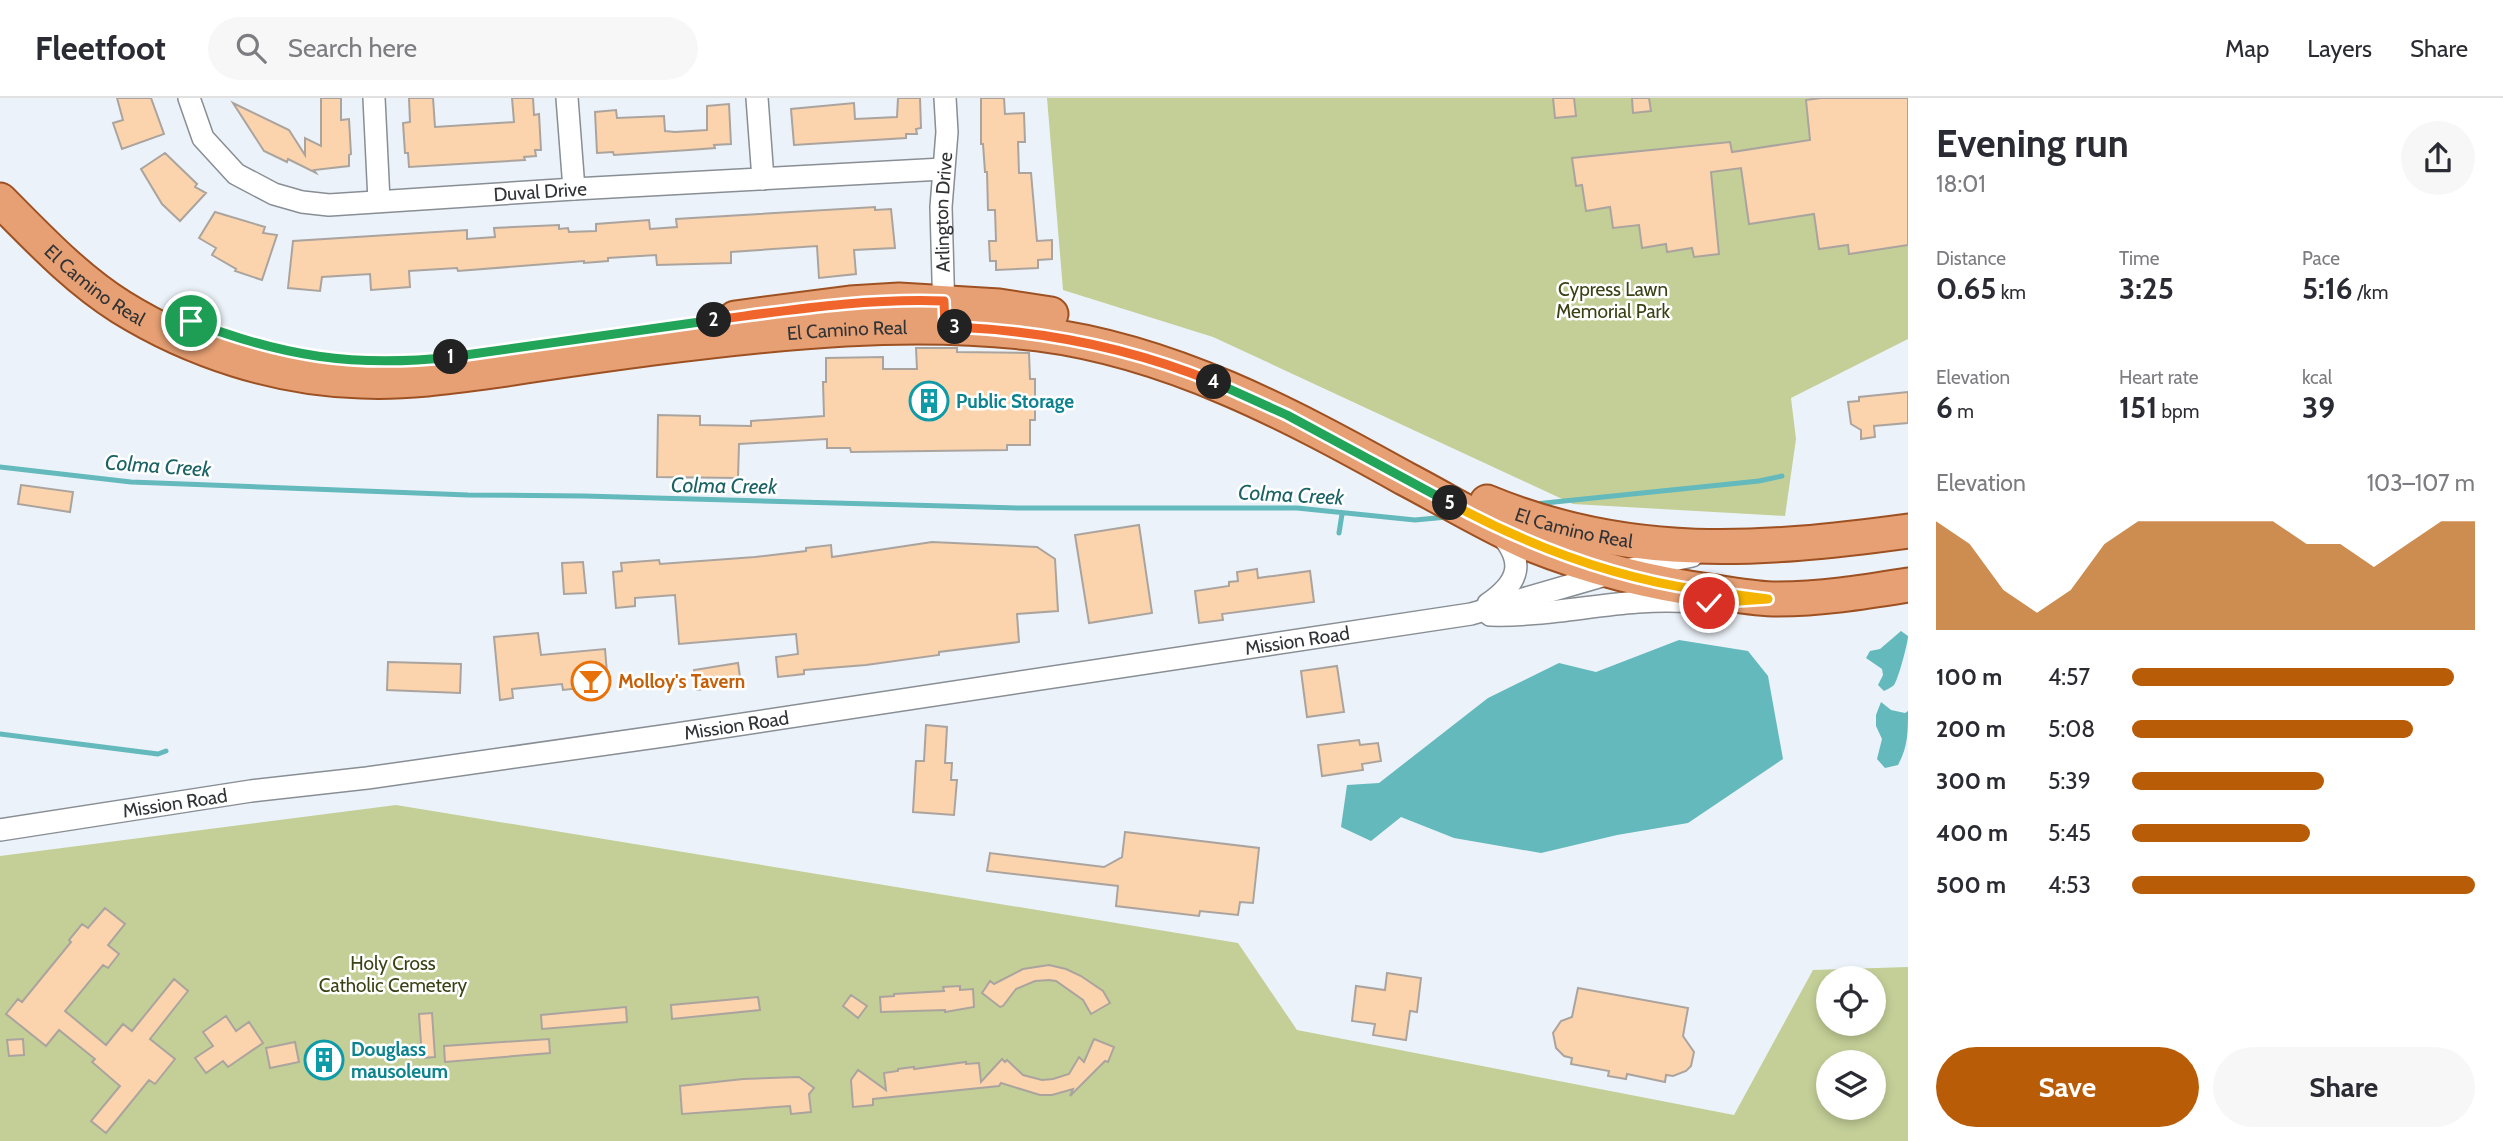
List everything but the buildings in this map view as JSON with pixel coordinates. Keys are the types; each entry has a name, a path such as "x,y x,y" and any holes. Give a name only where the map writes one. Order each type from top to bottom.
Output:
{"main road":[{"name":"El Camino Real","path":"0,173 74,248 119,282 191,321 273,349 365,362 448,358 850,303 899,300 944,314 1103,346 1197,375 1287,415 1493,526 1542,548 1616,572 1685,588 1768,599 1841,595 1908,585"},
{"name":"El Camino Real","path":"0,200 65,265 120,306 150,323 222,354 280,371 326,379 363,382 415,380 684,345 850,328 944,314 1045,313 1106,326 1179,350 1244,376 1290,397 1463,491 1538,521 1631,542 1686,547 1822,542 1908,531"}],"street":[{"name":"Duval Drive","path":"189,98 203,138 236,174 265,189 302,202 329,205 943,169"},
{"path":"374,98 379,201"},
{"path":"567,98 574,189"},
{"path":"757,98 763,179"},
{"name":"Arlington Drive","path":"944,314 940,207 947,132 945,98"},
{"name":"Mission Road","path":"1471,614 1498,597 1515,577 1513,551 1493,526"},
{"name":"Mission Road","path":"0,830 238,792 375,777 684,733 1471,614 1616,572 1742,547"},
{"name":"Mission Road","path":"1471,614 1515,615 1654,601 1709,603 1768,599"}],"green space":[{"name":"Cypress Lawn Memorial Park","path":"1047,98 1908,98 1908,339 1791,398 1796,439 1785,516 1573,504 1213,337 1063,290"},
{"name":"Holy Cross Catholic Cemetery","path":"396,805 1238,943 1297,1030 1734,1115 1813,970 1816,970 1816,1036 1886,1036 1886,968 1908,967 1908,1141 0,1141 0,856"}],"water":[{"path":"1901,631 1908,636 1898,676 1894,685 1884,691 1878,685 1883,675 1882,669 1866,658 1870,651 1880,649"},
{"path":"1679,640 1748,651 1768,676 1783,759 1688,823 1617,835 1541,853 1454,838 1401,817 1371,841 1341,827 1347,785 1379,783 1488,698 1559,663 1596,672"},
{"path":"1881,702 1891,710 1905,713 1908,711 1904,752 1898,765 1885,768 1877,759 1882,739 1876,726 1876,715"}],"waterway":[{"name":"Colma Creek","path":"0,467 131,482 468,495 1019,508 1297,508 1415,520 1447,517"},
{"name":"Colma Creek","path":"1535,504 1759,481 1782,476"},
{"path":"1339,533 1342,514"},
{"path":"0,734 158,754 166,751"}],"place":[{"name":"Public Storage","path":"929,401"},
{"name":"Molloy's Tavern","path":"591,681"},
{"name":"Douglass mausoleum","path":"324,1060"}],"route":[{"path":"191,321 262,346 296,354 365,362 405,361 448,358 850,303 944,301 945,327 1042,334 1103,346 1150,359 1237,391 1317,430 1493,526 1557,554 1642,579 1685,588 1768,599 1709,603"}]}
